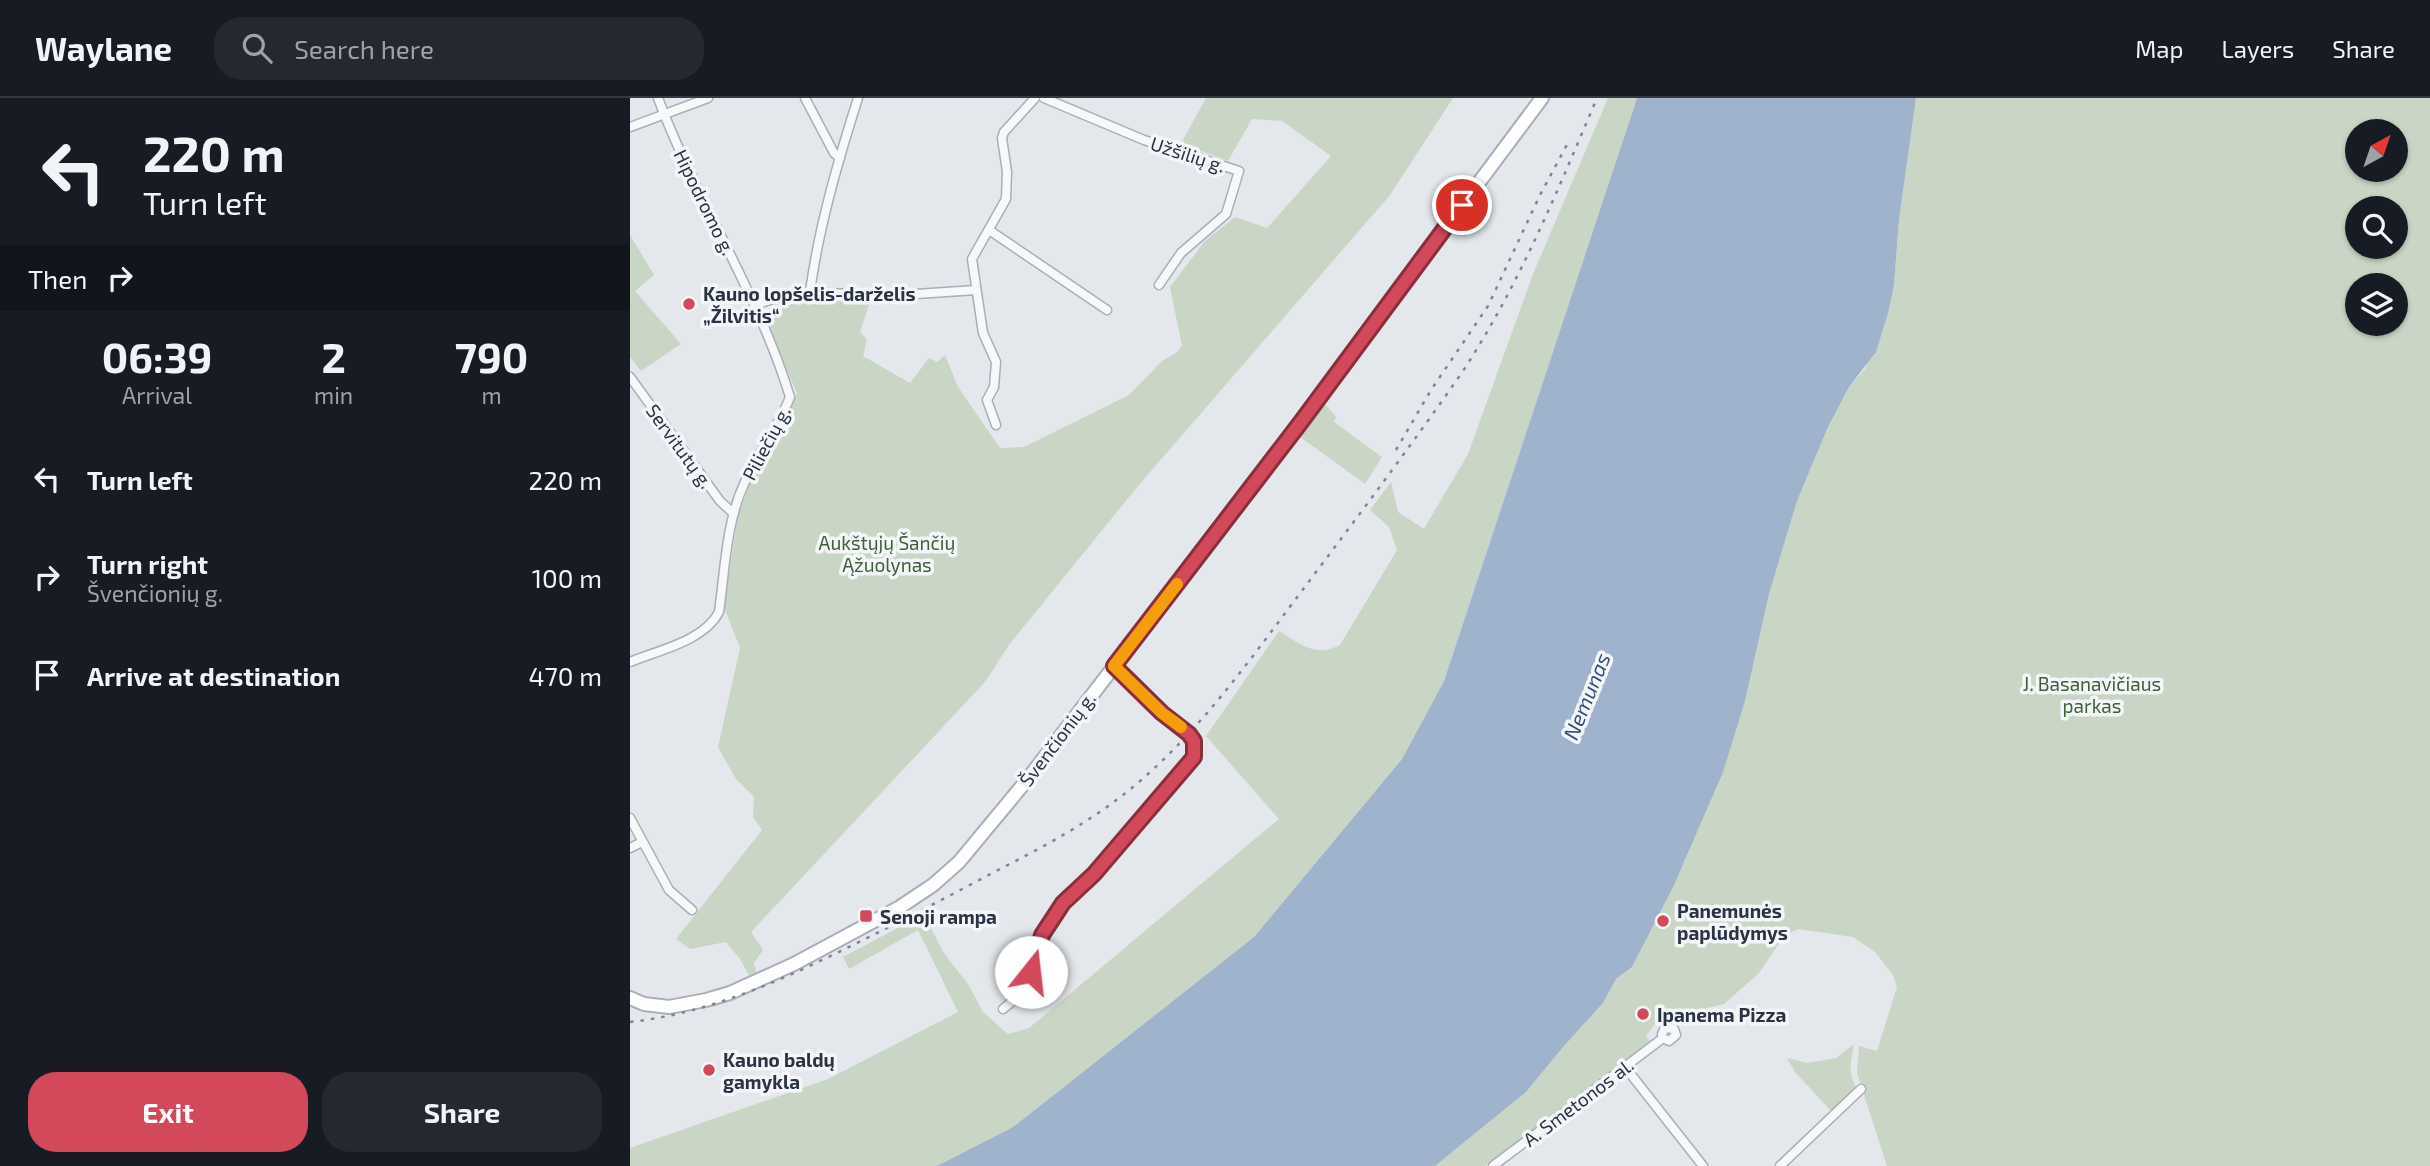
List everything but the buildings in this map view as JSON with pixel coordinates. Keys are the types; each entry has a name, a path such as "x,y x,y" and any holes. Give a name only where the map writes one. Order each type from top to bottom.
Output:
{"street":[{"name":"Hipodromo g.","path":"658,98 698,191 745,281 754,305"},
{"path":"630,127 708,98"},
{"path":"805,98 834,153 840,158"},
{"path":"810,292 840,158 858,98"},
{"path":"996,425 987,400 994,387 996,362 983,333 972,259 1006,199 1002,138 1004,132 1035,98"},
{"name":"Užšilių g.","path":"1044,98 1144,140 1239,171 1226,214 1181,253 1160,285"},
{"name":"Švenčionių g.","path":"630,998 644,1004 680,1006 730,993 793,964 900,907 933,885 971,850 1323,393 1542,98"},
{"path":"989,230 1107,310"},
{"path":"754,305 779,297 810,292 886,296 976,290"},
{"name":"Piliečių g.","path":"630,662 691,636 712,624 719,612 733,513 744,483 783,415 790,397 754,305"},
{"name":"Servitutų g.","path":"630,377 720,501 733,513"},
{"path":"1003,1009 1020,995 1031,972 1042,935 1063,903 1094,874 1194,757 1194,741 1189,734 1162,713 1114,666"},
{"path":"630,818 669,890 692,910"},
{"path":"630,848 642,842"},
{"name":"A. Smetonos al.","path":"1493,1166 1663,1038"},
{"path":"1625,1067 1703,1166"},
{"path":"1780,1166 1861,1089"}],"green space":[{"name":"Aukštųjų Šančių Ąžuolynas","path":"1206,98 1453,98 1390,195 1138,486 1009,645 985,682 751,932 763,950 754,963 757,976 751,979 726,942 690,949 676,939 762,830 753,817 754,797 736,779 718,747 740,648 724,607 738,516 749,486 797,393 764,318 773,304 861,298 870,302 860,332 867,339 863,356 910,383 929,358 937,362 945,355 958,387 1000,448 1024,447 1129,395 1162,361 1182,346 1170,287 1205,241 1235,217 1267,228 1331,156 1282,121 1252,119 1228,161 1185,145 1183,140"},
{"path":"1608,98 1637,98 1444,681 1402,759 1254,937 1013,1127 937,1166 630,1166 630,1148 828,1079 958,1012 918,930 849,969 843,957 924,914 943,952 968,984 983,1012 1008,1034 1029,1028 1279,819 1206,736 1279,631 1301,645 1316,650 1340,645 1397,550 1389,527 1370,510 1391,482 1398,512 1424,529 1468,454 1533,274"},
{"name":"J. Basanavičiaus parkas","path":"1916,98 2430,98 2430,1166 1887,1166 1857,1073 1859,1046 1877,1051 1897,987 1893,975 1875,952 1853,937 1798,929 1784,936 1759,973 1724,1004 1703,1009 1688,1021 1678,1016 1659,1019 1646,1036 1650,1041 1485,1166 1435,1166 1526,1092 1603,1003 1616,979 1632,967 1686,858 1745,701 1769,594 1797,501 1828,427 1849,387 1865,369 1894,285 1899,220"},
{"path":"630,235 654,275 635,291 681,344 641,371 630,357"},
{"path":"1325,404 1336,417 1334,422 1382,457 1365,484 1300,437"},
{"path":"1854,1044 1851,1072 1857,1088 1831,1111 1795,1072 1787,1058 1807,1063 1836,1058"}],"water":[{"name":"Nemunas","path":"1637,98 1916,98 1899,220 1894,285 1876,352 1849,387 1828,427 1797,501 1769,594 1745,701 1723,772 1674,885 1632,967 1616,979 1603,1003 1526,1092 1435,1166 937,1166 1013,1127 1254,937 1402,759 1444,681"}],"railway":[{"path":"630,1022 663,1017 728,999 790,975 851,946 1068,832 1133,787 1157,765 1202,719 1243,669 1463,371 1519,272 1597,98"},
{"path":"1396,450 1431,390 1488,306 1540,195 1570,139"}],"slow traffic":[{"path":"1177,584 1114,666 1162,713 1181,727"}],"place":[{"name":"Kauno lopšelis-darželis „Žilvitis“","path":"689,304"},
{"name":"Senoji rampa","path":"866,916"},
{"name":"Panemunės paplūdymys","path":"1663,921"},
{"name":"Ipanema Pizza","path":"1643,1014"},
{"name":"Kauno baldų gamykla","path":"709,1070"}],"route":[{"path":"1031,972 1042,935 1063,903 1094,874 1194,757 1194,741 1189,734 1162,713 1114,666 1301,422 1462,205"}]}
